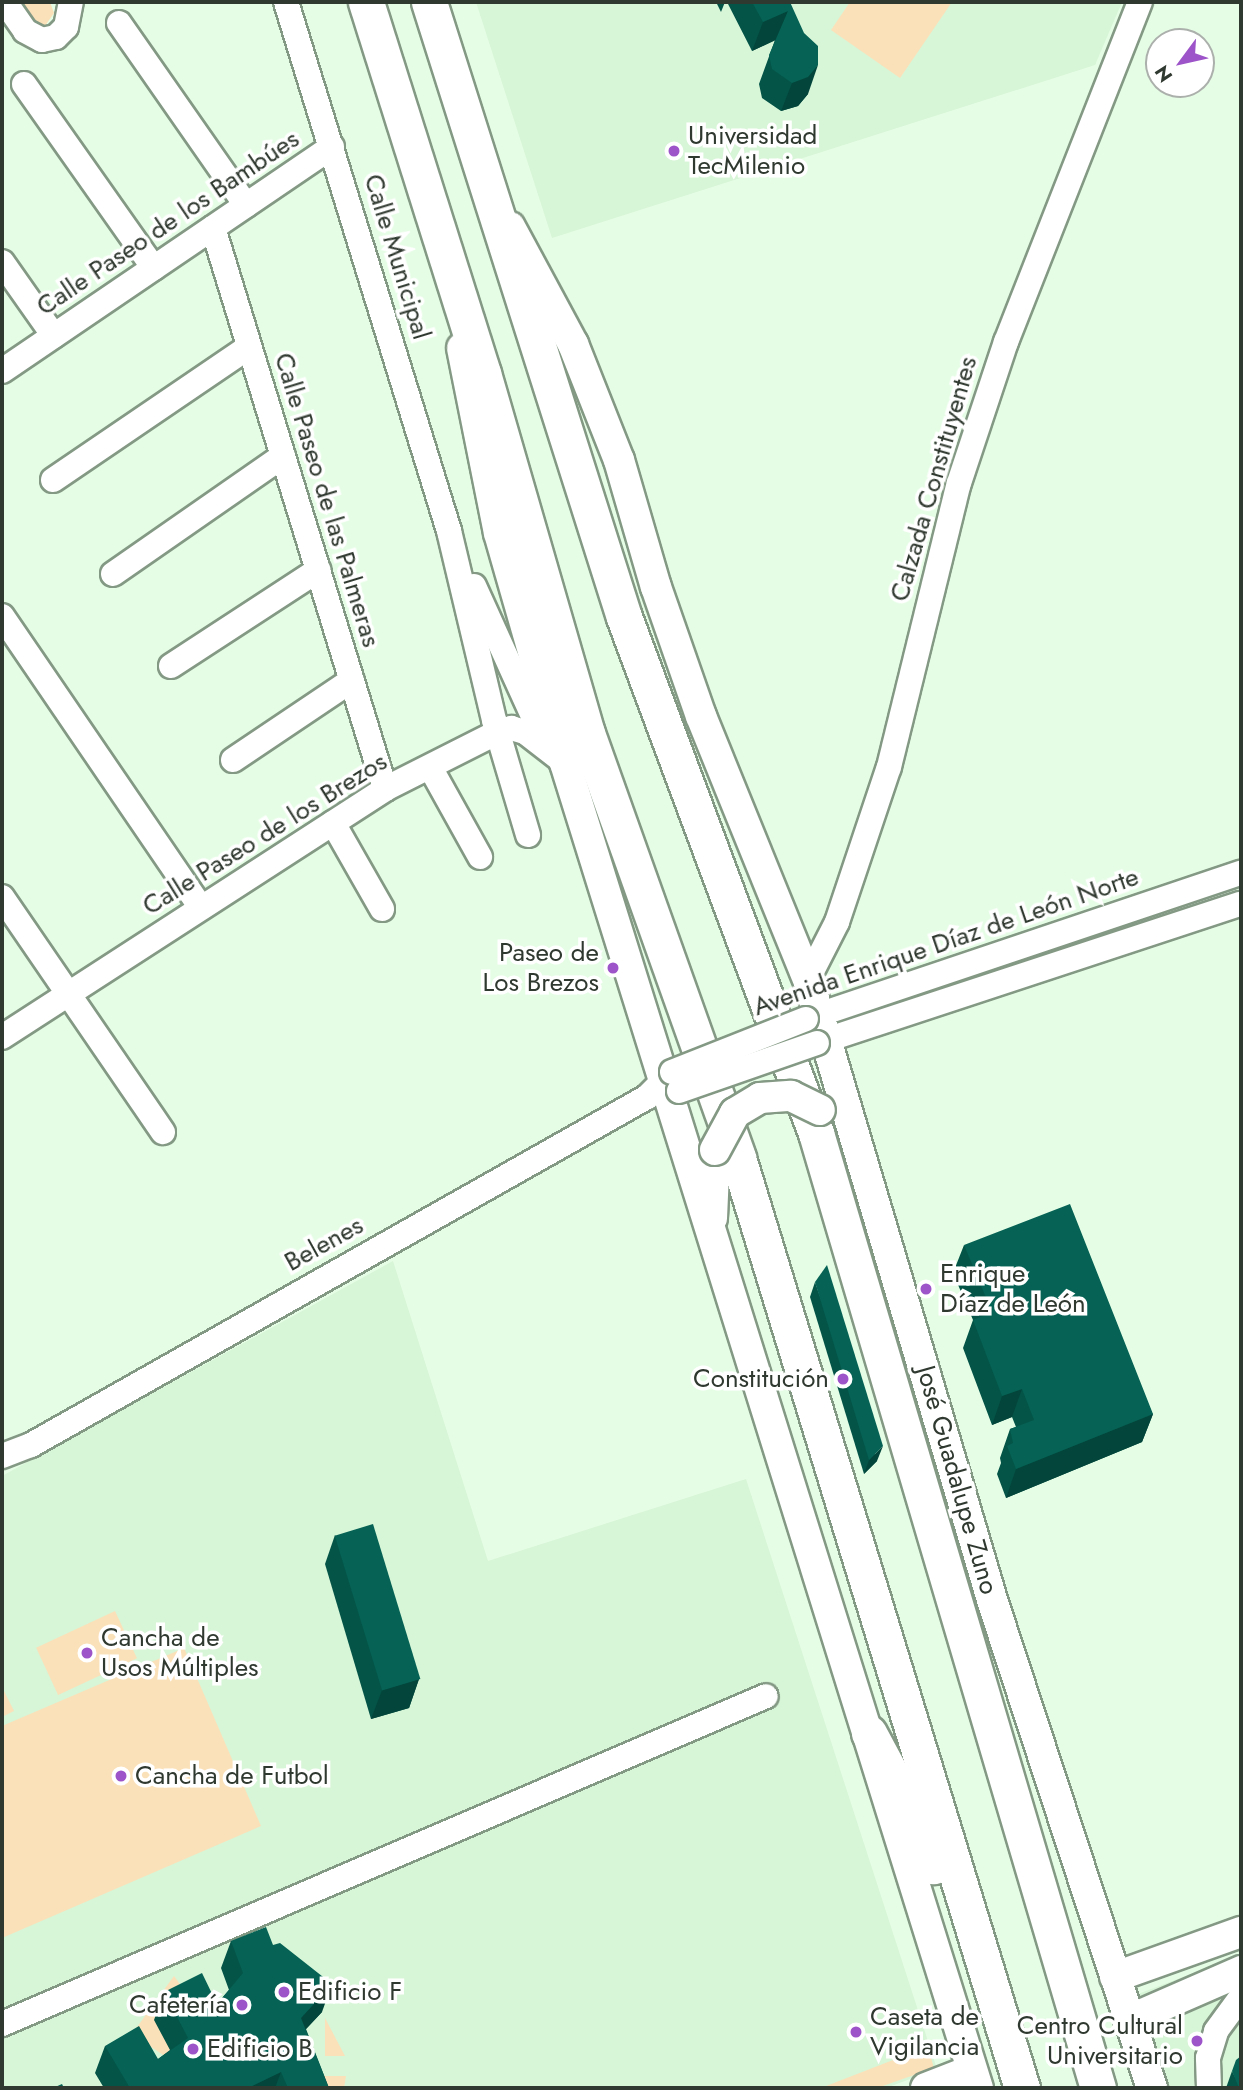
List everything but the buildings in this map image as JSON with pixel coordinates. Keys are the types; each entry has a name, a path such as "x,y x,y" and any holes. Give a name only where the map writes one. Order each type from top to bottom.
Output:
{"highway":[{"path":"366,2 449,263 586,733 738,1158 1022,2088"},
{"path":"429,2 624,617 816,1133 1098,2088"},
{"path":"869,1733 905,1800 936,1874 1002,2088"}],"main road":[{"name":"José Guadalupe Zuno","path":"491,193 573,344 619,460 656,587 701,716 808,979 817,1029 870,1181 993,1603 1153,2088"},
{"path":"449,263 489,493 556,755 666,1086 710,1240 869,1733 975,2079 926,2088"},
{"path":"710,1240 715,1150 735,1113 760,1098 791,1096 820,1110 847,1139 870,1181"},
{"path":"1115,1978 1241,1932"},
{"path":"1129,2020 1241,1971"}],"street":[{"path":"5,2 33,37 57,37 71,17 71,2"},
{"name":"Calle Municipal","path":"286,2 449,531 498,732 528,835"},
{"name":"Calzada Constituyentes","path":"808,979 836,922 885,779 959,483 1006,342 1140,2"},
{"path":"119,23 246,205"},
{"path":"24,84 153,268"},
{"name":"Calle Paseo de los Bambúes","path":"2,372 332,147"},
{"name":"Calle Paseo de las Palmeras","path":"213,228 385,789"},
{"path":"2,262 54,336"},
{"path":"53,480 249,347"},
{"path":"113,574 283,456"},
{"name":"Calle Municipal","path":"449,531 556,755"},
{"path":"171,666 318,570"},
{"path":"2,616 201,908"},
{"path":"233,760 352,680"},
{"path":"498,732 511,728 525,732 556,755"},
{"name":"Calle Paseo de los Brezos","path":"2,1037 385,789 498,732"},
{"path":"430,767 480,857"},
{"path":"333,823 382,909"},
{"name":"Avenida Enrique Díaz de León Norte","path":"666,1086 1241,873"},
{"path":"2,897 163,1132"},
{"name":"Avenida Enrique Díaz de León Norte","path":"817,1029 1241,904"},
{"name":"Belenes","path":"2,1456 31,1445 666,1086"},
{"path":"2,1435 31,1445"},
{"path":"2,2024 766,1696"},
{"path":"1209,2088 1208,2058 1216,2031 1241,1997"}],"shaded area":[{"path":"13,2 50,2 54,13 45,26 29,26"},
{"name":"Universidad TecMilenio","path":"476,2 1122,2 1095,65 552,238"},
{"path":"850,2 952,2 900,78 831,30"},
{"path":"393,1261 488,1561 746,1479 937,2069 886,2088 2,2088 2,1476"},
{"name":"Cancha de Usos Múltiples","path":"115,1611 137,1658 58,1695 36,1648"},
{"name":"Cancha de Futbol","path":"184,1648 261,1826 2,1938 2,1726"},
{"path":"2,1687 14,1711 2,1717"},
{"name":"Centro Cultural Universitario","path":"1241,1955 1241,2088 1169,2088 1138,1994"},
{"path":"174,1976 192,2001 178,2065 132,2034"},
{"path":"325,2018 345,2056 325,2056"},
{"path":"302,2050 325,2076 346,2076 344,2088 308,2088"},
{"path":"906,2055 931,2058 934,2068 877,2088 821,2088"}],"place":[{"name":"Universidad TecMilenio","path":"674,151"},
{"name":"Paseo de Los Brezos","path":"613,968"},
{"name":"Enrique Díaz de León","path":"926,1289"},
{"name":"Constitución","path":"843,1379"},
{"name":"Cancha de Usos Múltiples","path":"87,1653"},
{"name":"Cancha de Futbol","path":"121,1776"},
{"name":"Edificio F","path":"284,1992"},
{"name":"Cafetería","path":"242,2005"},
{"name":"Caseta de Vigilancia","path":"856,2032"},
{"name":"Centro Cultural Universitario","path":"1197,2041"},
{"name":"Edificio B","path":"193,2049"}]}
